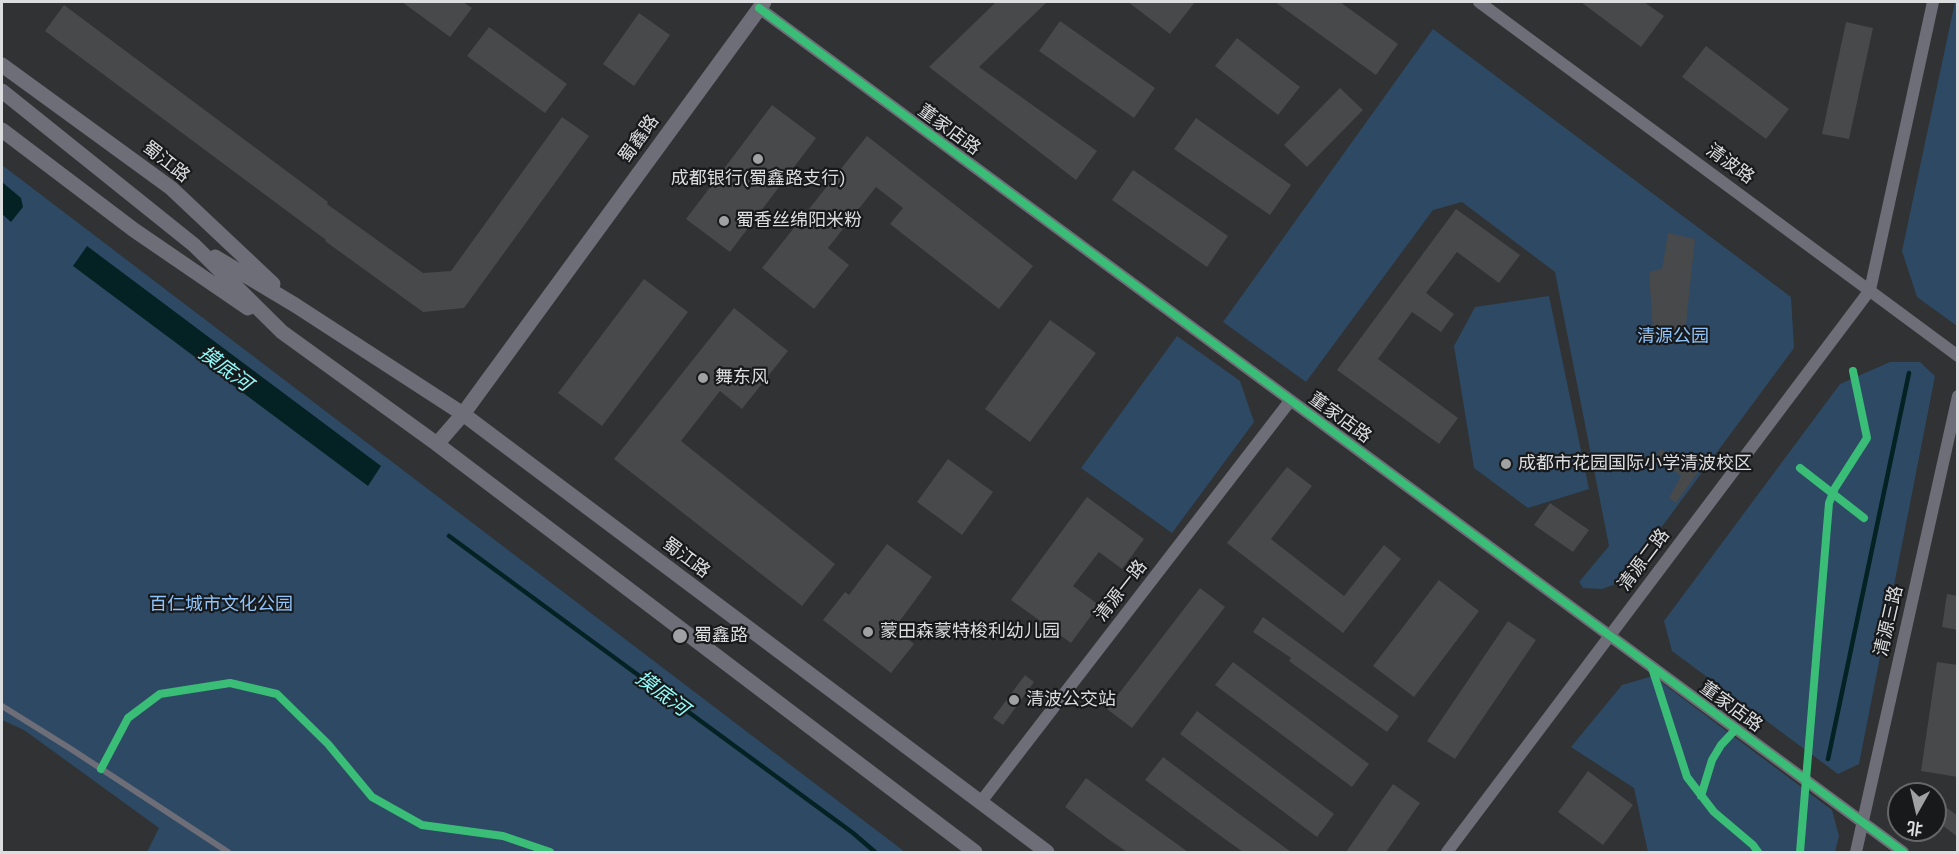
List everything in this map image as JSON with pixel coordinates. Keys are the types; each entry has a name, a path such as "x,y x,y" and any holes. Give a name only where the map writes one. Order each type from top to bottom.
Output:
{"street":[{"name":"清波路","path":"1479,2 1958,356"},
{"path":"1870,290 1932,2"},
{"name":"董家店路","path":"762,5 1290,401 1903,852"},
{"name":"蜀鑫路","path":"437,444 463,414 762,5"},
{"name":"蜀江路","path":"2,65 171,188 295,305"},
{"name":"蜀江路","path":"2,91 194,245 282,332"},
{"name":"蜀江路","path":"2,130 134,230 282,332 437,444 975,852"},
{"name":"蜀江路","path":"194,245 295,305 463,414 1047,852"},
{"name":"清源二路","path":"1448,852 1870,290"},
{"name":"清源三路","path":"1856,852 1958,396"},
{"name":"清源一路","path":"980,803 1290,401"}],"lane":[{"path":"2,706 228,852"}],"green space":[{"path":"1955,2 1958,2 1957,326 1917,297 1902,251"},
{"name":"清源公园","path":"1433,29 1791,297 1794,348 1621,582 1602,589 1583,588 1579,582 1609,546 1555,272 1462,202 1433,210 1306,382 1223,322"},
{"name":"百仁城市文化公园","path":"2,165 905,852 147,852 159,828 24,730 2,720"},
{"path":"1549,296 1589,489 1528,508 1474,468 1454,346 1475,307"},
{"path":"1177,336 1240,381 1254,422 1172,533 1081,468"},
{"path":"1890,362 1920,362 1935,376 1859,764 1838,774 1672,651 1664,621 1840,384"},
{"path":"1653,676 1832,810 1839,836 1835,852 1648,852 1634,788 1571,747 1622,685"}],"water":[{"path":"2,182 21,198 23,207 11,222 2,214"},
{"path":"87,246 381,466 368,486 73,266"}],"building":[{"path":"402,2 463,2 472,8 450,37"},
{"path":"996,2 1047,2 979,67 1097,151 1076,180 929,67"},
{"path":"1128,2 1195,2 1170,34"},
{"path":"1275,2 1340,2 1398,44 1376,75"},
{"path":"1581,2 1644,2 1664,16 1641,47"},
{"path":"64,5 328,202 327,204 423,273 451,271 562,117 589,136 464,308 423,312 45,31"},
{"path":"639,13 670,35 634,86 603,64"},
{"path":"1060,21 1155,88 1134,118 1039,51"},
{"path":"1846,22 1873,28 1849,139 1822,134"},
{"path":"489,27 567,84 545,113 467,56"},
{"path":"1237,38 1300,87 1278,115 1215,66"},
{"path":"1706,46 1789,109 1766,139 1682,77"},
{"path":"1340,88 1363,110 1307,167 1284,145"},
{"path":"772,105 816,138 730,252 686,219"},
{"path":"1196,118 1291,185 1270,215 1174,149"},
{"path":"867,136 1033,266 999,309 890,224 903,208 876,187 828,248 849,265 814,309 762,268"},
{"path":"1133,170 1228,236 1207,267 1112,200"},
{"path":"1456,209 1520,255 1499,283 1457,252 1426,293 1454,314 1441,332 1412,312 1378,359 1458,418 1439,444 1337,370"},
{"path":"1668,233 1695,239 1685,333 1653,333 1649,272 1662,269"},
{"path":"644,279 688,312 602,426 558,393"},
{"path":"734,308 788,351 742,409 720,391 681,441 835,564 802,606 614,459"},
{"path":"1050,320 1096,353 1030,442 985,409"},
{"path":"1661,449 1698,472 1676,503 1669,498 1681,476 1656,456"},
{"path":"948,459 993,492 962,535 917,502"},
{"path":"1287,467 1312,486 1271,539 1344,596 1384,545 1401,559 1343,633 1227,543"},
{"path":"1087,497 1144,539 1122,569 1099,552 1073,586 1099,605 1071,643 1011,600"},
{"path":"1550,503 1589,530 1573,552 1534,525"},
{"path":"887,544 932,577 894,629 914,644 891,673 823,620 845,592 849,595"},
{"path":"1439,580 1479,611 1414,697 1373,666"},
{"path":"1200,588 1225,607 1132,728 1107,709"},
{"path":"1947,594 1958,596 1958,630 1942,627"},
{"path":"1263,617 1399,716 1387,732 1289,661 1291,658 1253,632"},
{"path":"1508,621 1536,640 1455,759 1427,741"},
{"path":"1233,662 1369,764 1352,787 1215,685"},
{"path":"1937,662 1958,665 1958,777 1921,771"},
{"name":"清波公交站","path":"1025,675 1034,682 1003,725 993,718"},
{"path":"1197,711 1334,814 1317,837 1180,734"},
{"path":"1163,757 1291,852 1243,852 1145,780"},
{"path":"1588,771 1633,805 1603,845 1558,812"},
{"path":"1086,778 1188,852 1127,852 1108,839 1065,807"},
{"path":"1393,784 1420,803 1386,852 1346,852"},
{"path":"1947,808 1958,816 1958,837 1947,829"}],"waterway":[{"path":"1828,759 1909,373"},
{"name":"摸底河","path":"449,536 853,833 875,852"}],"cycle path":[{"path":"759,8 1903,852"},
{"path":"1800,852 1829,503 1835,488 1867,438 1853,371"},
{"path":"1800,468 1864,518"},
{"path":"1652,668 1687,777 1714,812 1753,845 1758,852"},
{"path":"101,769 128,718 160,694 230,683 277,694 328,744 372,797 422,825 503,836 550,852"},
{"path":"1701,796 1712,760 1721,745 1736,729"}],"place":[{"name":"成都银行(蜀鑫路支行)","path":"758,159"},
{"name":"蜀香丝绵阳米粉","path":"724,221"},
{"name":"舞东风","path":"703,378"},
{"name":"成都市花园国际小学清波校区","path":"1506,464"},
{"name":"蒙田森蒙特梭利幼儿园","path":"868,632"},
{"name":"蜀鑫路","path":"680,636"},
{"name":"清波公交站","path":"1014,700"}]}
